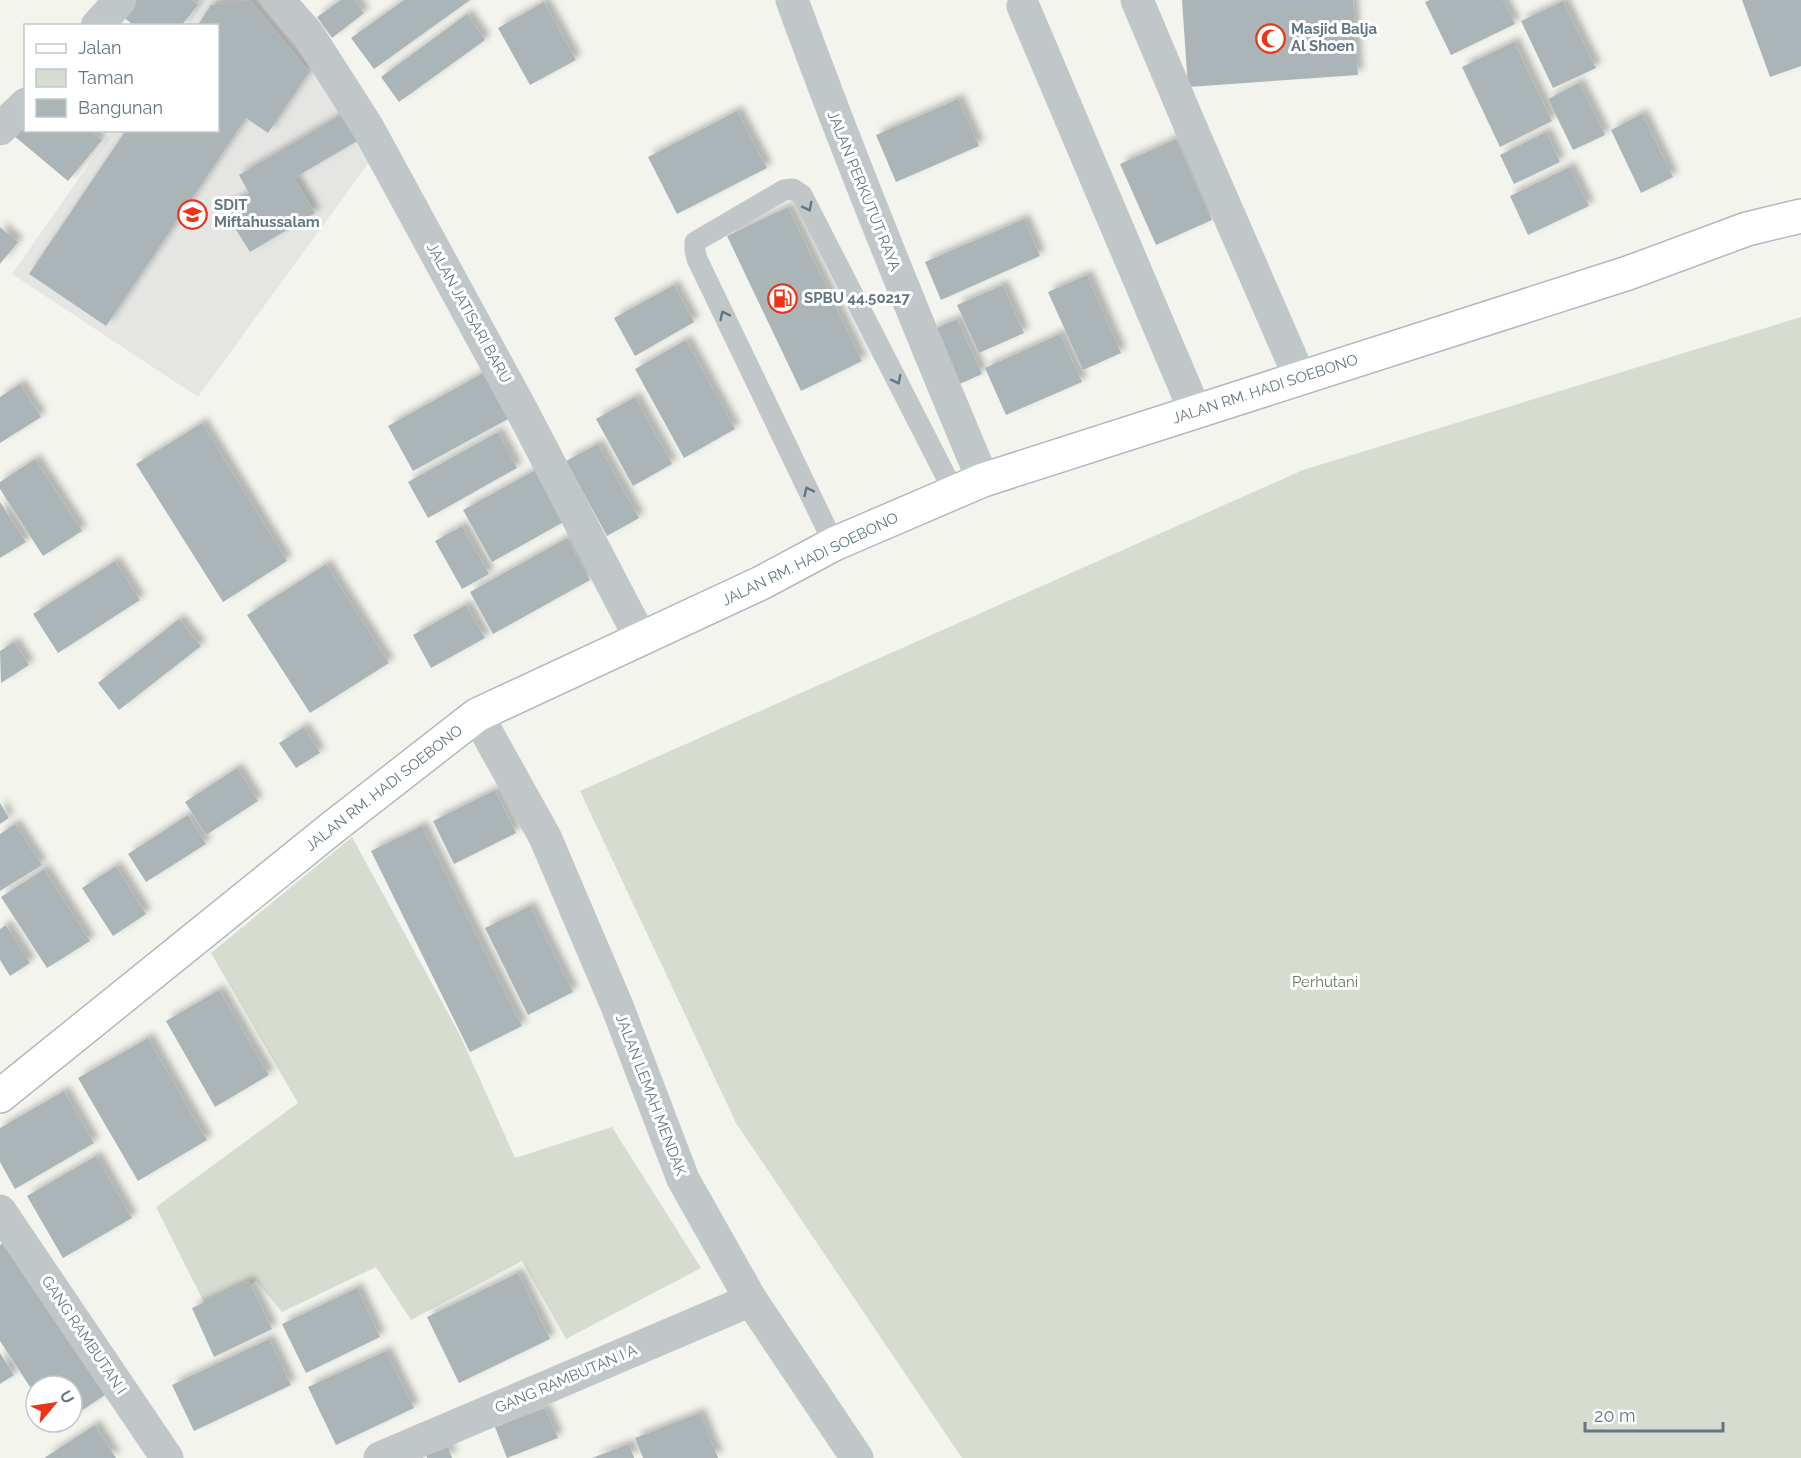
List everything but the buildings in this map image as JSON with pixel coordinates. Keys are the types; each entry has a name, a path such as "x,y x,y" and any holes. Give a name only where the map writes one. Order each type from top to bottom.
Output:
{"main road":[{"name":"JALAN RM. HADI SOEBONO","path":"0,1096 323,835 477,716 761,583 834,544 969,486 1195,411 1628,273 1747,229 1801,216"}],"street":[{"path":"100,24 120,0"},
{"name":"JALAN JATISARI BARU","path":"278,0 308,34 368,128 521,409 641,639"},
{"name":"JALAN PERKUTUT RAYA","path":"792,0 906,299 969,486"},
{"path":"1137,0 1300,378"},
{"path":"1023,6 1195,411"},
{"path":"0,129 24,106"},
{"name":"JALAN LEMAH MENDAK","path":"477,716 545,837 617,1006 683,1179 751,1300 853,1457"},
{"name":"GANG RAMBUTAN I","path":"0,1211 167,1458"},
{"name":"GANG RAMBUTAN I A","path":"380,1458 751,1300"}],"lane":[{"path":"834,544 694,250 695,242 784,190 793,189 802,195 969,486"}],"shaded area":[{"name":"SDIT Miftahussalam","path":"202,0 264,0 375,154 198,397 12,274 111,132 219,132 219,24 186,24"}],"green space":[{"name":"Perhutani","path":"1801,317 1801,1458 962,1458 736,1123 580,791 1303,470"},
{"path":"352,837 460,1035 515,1158 612,1127 701,1268 566,1339 522,1261 411,1320 376,1267 282,1312 256,1281 207,1308 156,1207 298,1103 211,953"}],"place":[{"name":"Masjid Balja Al Shoen","path":"1270,38"},
{"name":"SDIT Miftahussalam","path":"193,214"},
{"name":"SPBU 44.50217","path":"783,298"}]}
